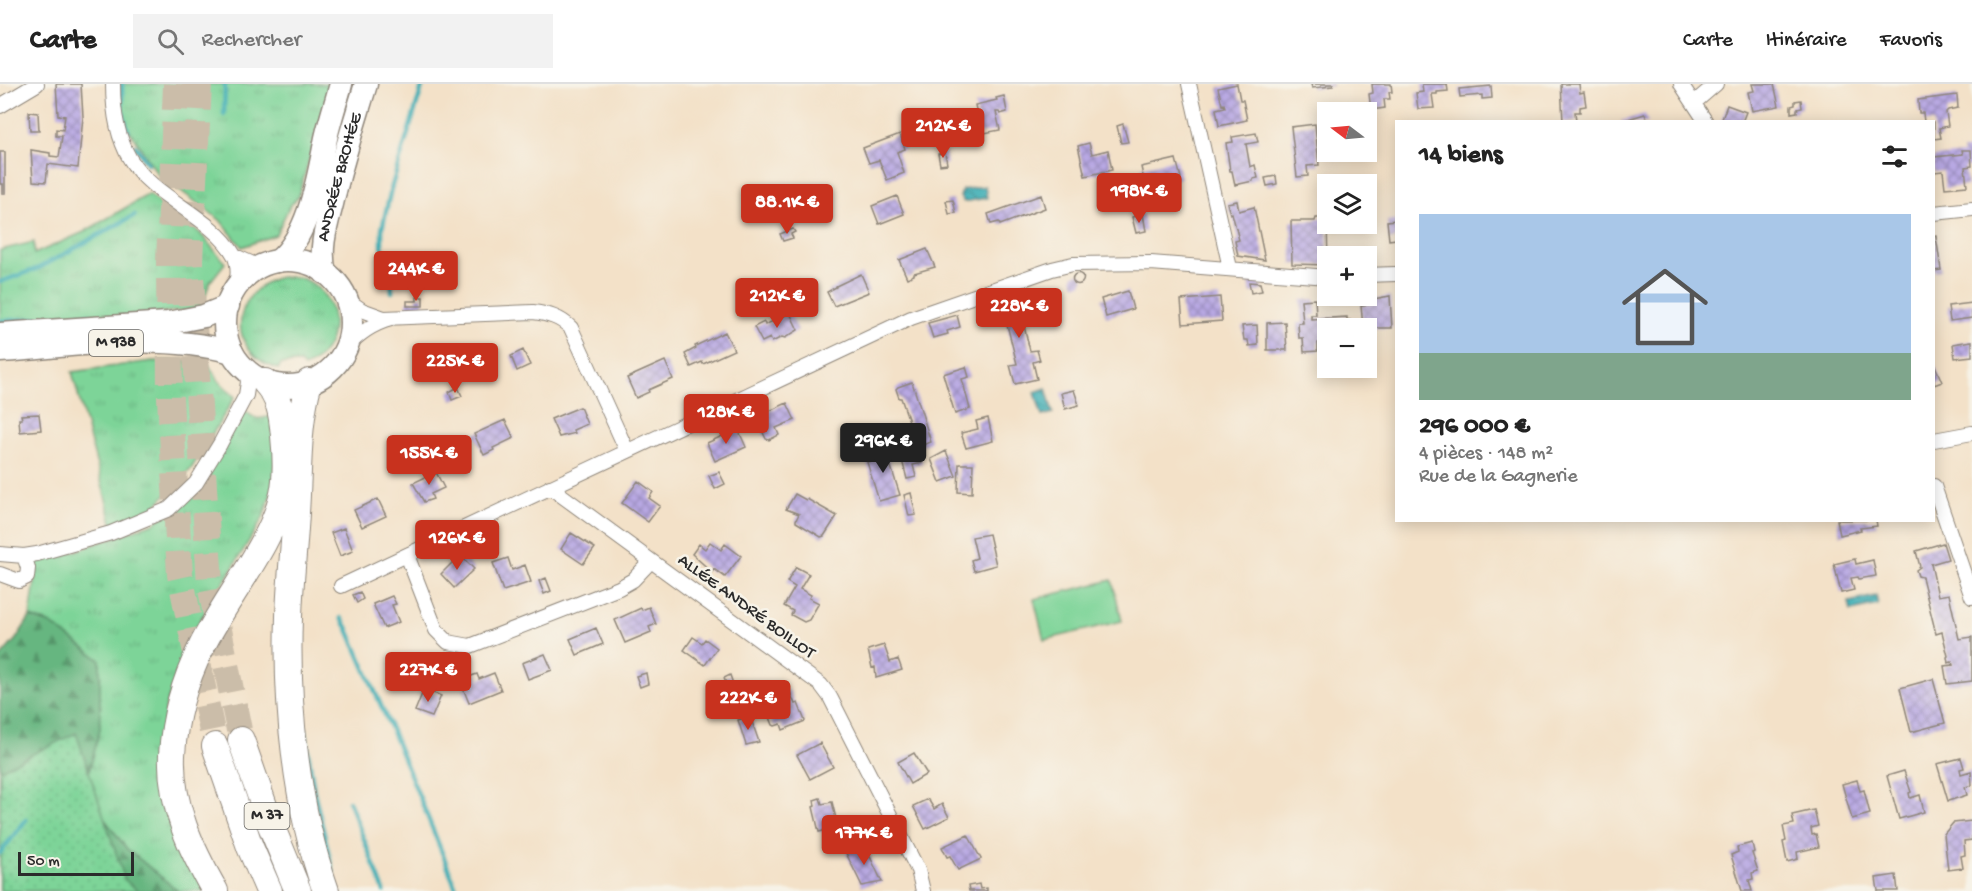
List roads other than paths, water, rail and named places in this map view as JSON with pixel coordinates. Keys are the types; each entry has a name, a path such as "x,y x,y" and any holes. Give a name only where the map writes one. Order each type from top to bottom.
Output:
{"highway":[{"path":"215,891 185,834 173,787 172,756 174,731 186,681 212,626 259,550 281,500 286,458 281,413 277,397 256,376"},
{"path":"309,382 302,422 289,617 290,681 294,743 302,796 326,891"},
{"name":"M 37","path":"241,740 270,823 298,891"},
{"name":"M 37","path":"215,746 250,847 269,891"}],"main road":[{"name":"ANDRÉE BROHÉE","path":"271,263 287,253 297,239 310,205 341,84"},
{"name":"ANDRÉE BROHÉE","path":"325,273 322,263 322,245 338,177 366,84"},
{"path":"232,296 226,329 232,352 256,376 285,386 309,382 330,369 345,349 350,324 346,299 337,285 317,267 298,261 271,263"},
{"name":"M 938","path":"0,334 168,323 204,316 232,296 254,270 271,263"},
{"name":"M 938","path":"0,351 145,342 208,346 232,352"}],"street":[{"path":"0,106 37,84"},
{"path":"113,84 114,109 119,131 130,159 151,182 218,237 235,256 253,264 271,263"},
{"path":"1189,84 1230,268"},
{"path":"1681,84 1705,120"},
{"path":"1694,103 1716,84"},
{"path":"1935,213 1972,209"},
{"path":"232,296 238,275 235,256"},
{"path":"341,586 911,318 1052,269 1073,264 1151,263 1317,276"},
{"path":"1377,275 1395,274"},
{"path":"346,299 362,310 393,319 533,312 565,321 571,328 627,450"},
{"path":"345,349 360,333 393,319"},
{"path":"0,554 24,556 37,554 111,533 169,509 196,483 246,395 248,382 256,376"},
{"path":"1935,440 1972,433"},
{"name":"ALLÉE ANDRÉ BOILLOT","path":"550,487 821,686 830,696 918,870 923,891"},
{"path":"1935,489 1972,597"},
{"path":"407,555 436,630 448,642 471,645 620,588 633,580 651,561"},
{"path":"0,574 19,581 27,577 28,568 24,556"}],"water":[{"path":"985,186 987,198 964,202 960,197 962,190"},
{"path":"776,291 781,301 757,312 753,301"},
{"path":"1046,388 1053,413 1042,416 1035,392"},
{"path":"1876,596 1878,605 1851,611 1849,602"}],"waterway":[{"path":"122,84 122,110 128,131"},
{"path":"224,114 225,84"},
{"path":"392,292 391,270 382,246 382,229 391,189 423,84"},
{"path":"135,146 148,164"},
{"path":"0,282 39,268 135,215"},
{"path":"0,321 90,315"},
{"path":"341,618 390,725 457,891"},
{"path":"305,730 314,792 333,872"},
{"path":"349,801 384,891"},
{"path":"0,853 26,820"}],"tunnel":[{"path":"176,84 169,262 170,398 180,575 215,746"},
{"path":"199,84 190,260 210,585 241,740"}]}
